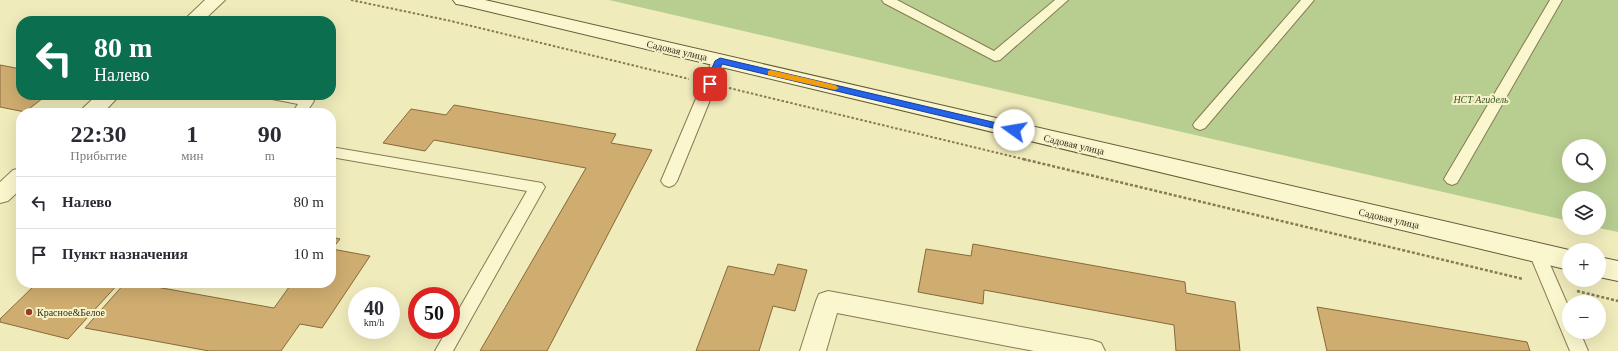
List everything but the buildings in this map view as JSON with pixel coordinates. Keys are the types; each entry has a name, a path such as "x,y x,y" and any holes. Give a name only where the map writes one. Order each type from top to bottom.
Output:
{"main road":[{"path":"198,16 216,0"},
{"name":"Садовая улица","path":"462,0 1562,258"},
{"path":"96,108 104,100"},
{"path":"0,194 16,180"},
{"path":"1606,268 1618,271"},
{"path":"813,351 828,301 1092,351"}],"lane":[{"path":"888,0 996,57 1062,0"},
{"path":"1200,125 1308,0"},
{"path":"1452,179 1556,0"},
{"path":"669,180 720,61"},
{"path":"301,100 307,101 302,108"},
{"path":"336,153 538,187 444,351"},
{"path":"1537,253 1562,311"},
{"path":"1574,339 1579,351"}],"path":[{"path":"351,0 451,21 1618,301"}],"green space":[{"name":"НСТ Агидель","path":"609,0 1618,0 1618,232 1606,229 1606,191 1562,191 1562,219"}],"slow traffic":[{"path":"771,73 835,88"}],"place":[{"name":"Красное&Белое","path":"29,312"}],"route":[{"path":"710,84 720,61 1014,130"}]}
